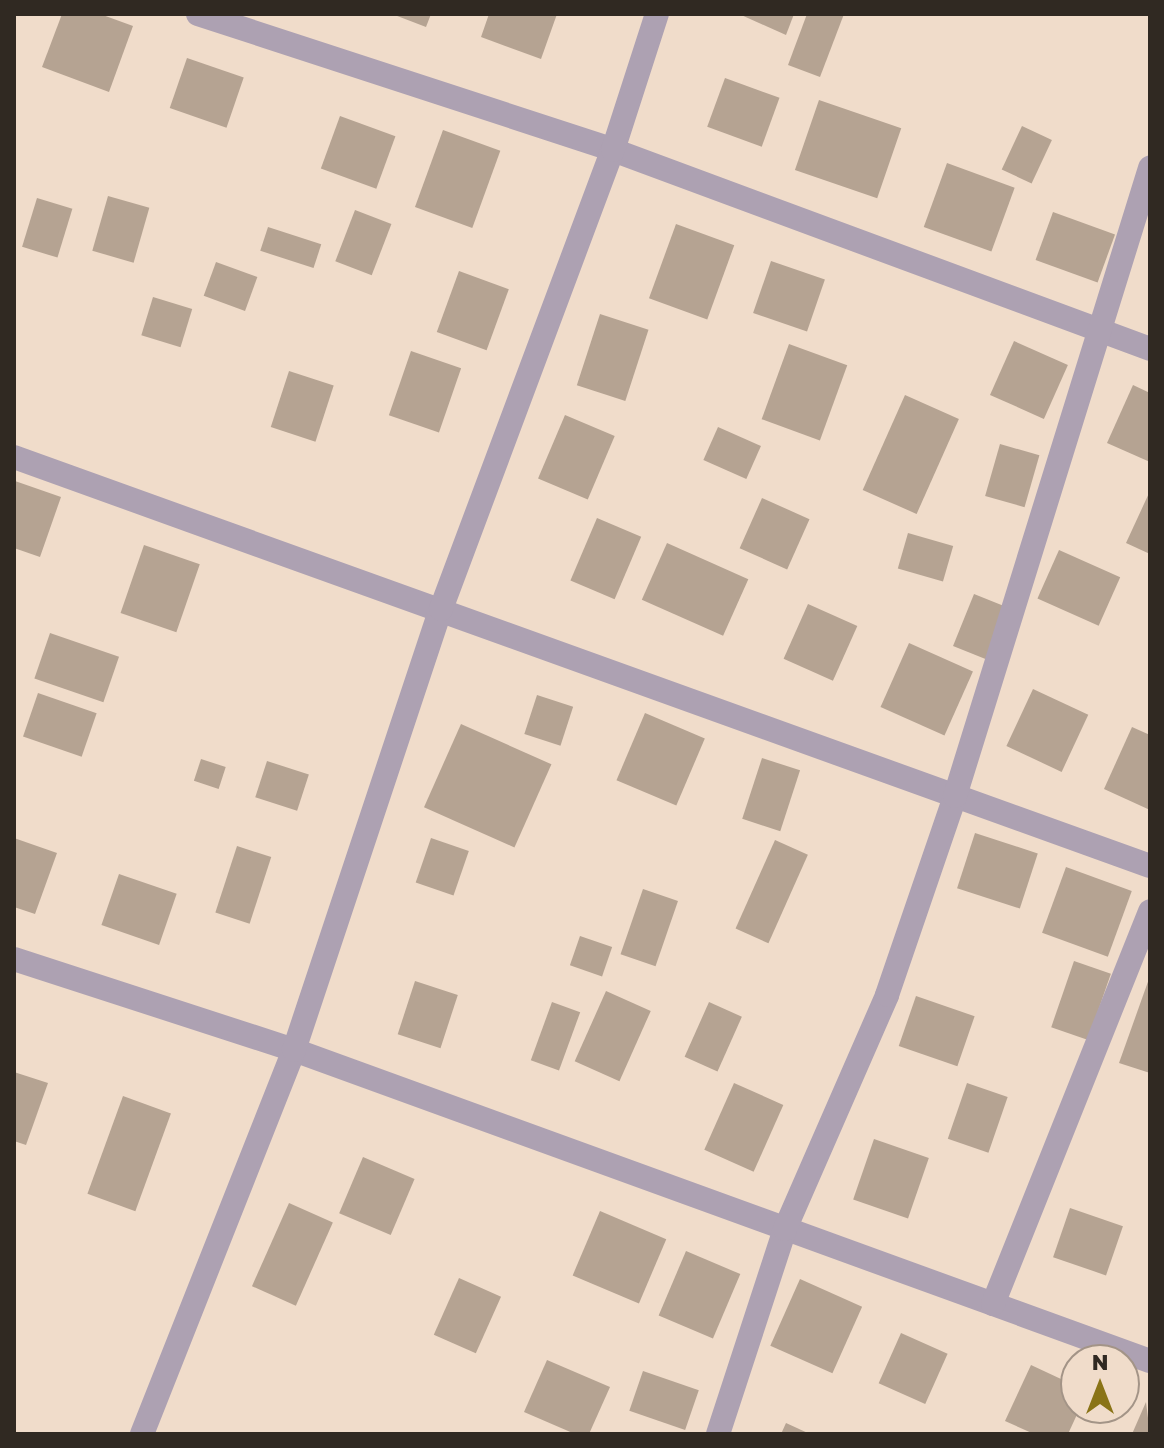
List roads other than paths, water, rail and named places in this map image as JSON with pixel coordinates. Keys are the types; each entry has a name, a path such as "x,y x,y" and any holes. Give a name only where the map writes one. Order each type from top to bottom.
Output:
{"street":[{"path":"198,14 613,150 1150,349"},
{"path":"142,1434 294,1050 441,609 613,150 657,14"},
{"path":"718,1434 785,1229 887,995 955,796 1103,331 1150,168"},
{"path":"14,457 1150,866"},
{"path":"993,1304 1150,911"},
{"path":"14,959 294,1050 1150,1361"}]}
